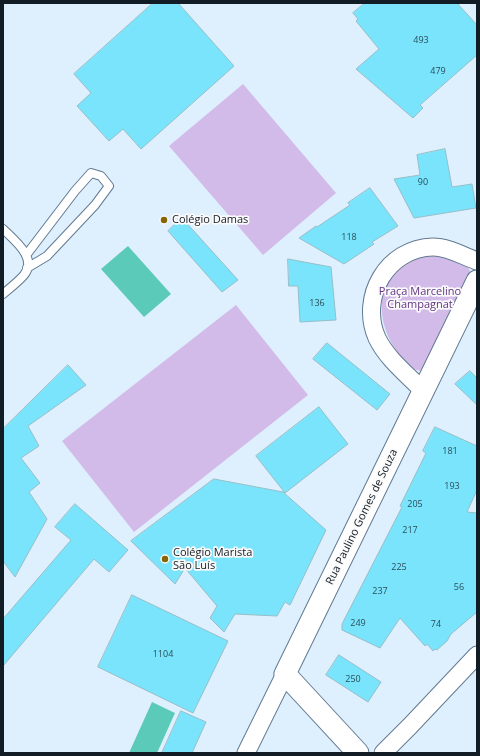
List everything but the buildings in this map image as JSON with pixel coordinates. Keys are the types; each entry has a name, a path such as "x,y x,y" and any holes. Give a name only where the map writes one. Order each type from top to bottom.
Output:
{"street":[{"path":"423,391 384,350 378,339 373,326 372,306 375,290 384,272 395,260 405,254 420,249 434,247 449,250 477,261"},
{"name":"Rua Paulino Gomes de Souza","path":"246,753 423,391 473,303 477,281"},
{"path":"383,753 477,654"},
{"path":"285,674 358,753"}],"lane":[{"path":"26,254 74,191 91,173 102,176 109,186 95,205 47,256 27,268"},
{"path":"3,228 26,254 28,260 27,268 24,274 3,294"}],"green space":[{"path":"243,84 336,193 263,255 169,146"},
{"name":"Praça Marcelino Champagnat","path":"436,256 452,258 462,262 469,269 471,274 423,371 420,371 409,365 393,346 385,329 382,311 383,294 389,279 399,267 415,259"},
{"path":"236,305 308,395 134,532 62,441"}],"shaded area":[{"path":"128,246 171,294 144,317 101,269"},
{"path":"152,702 175,713 157,753 129,753"}],"place":[{"name":"Colégio Damas","path":"164,220"},
{"name":"Colégio Marista São Luís","path":"165,559"}]}
